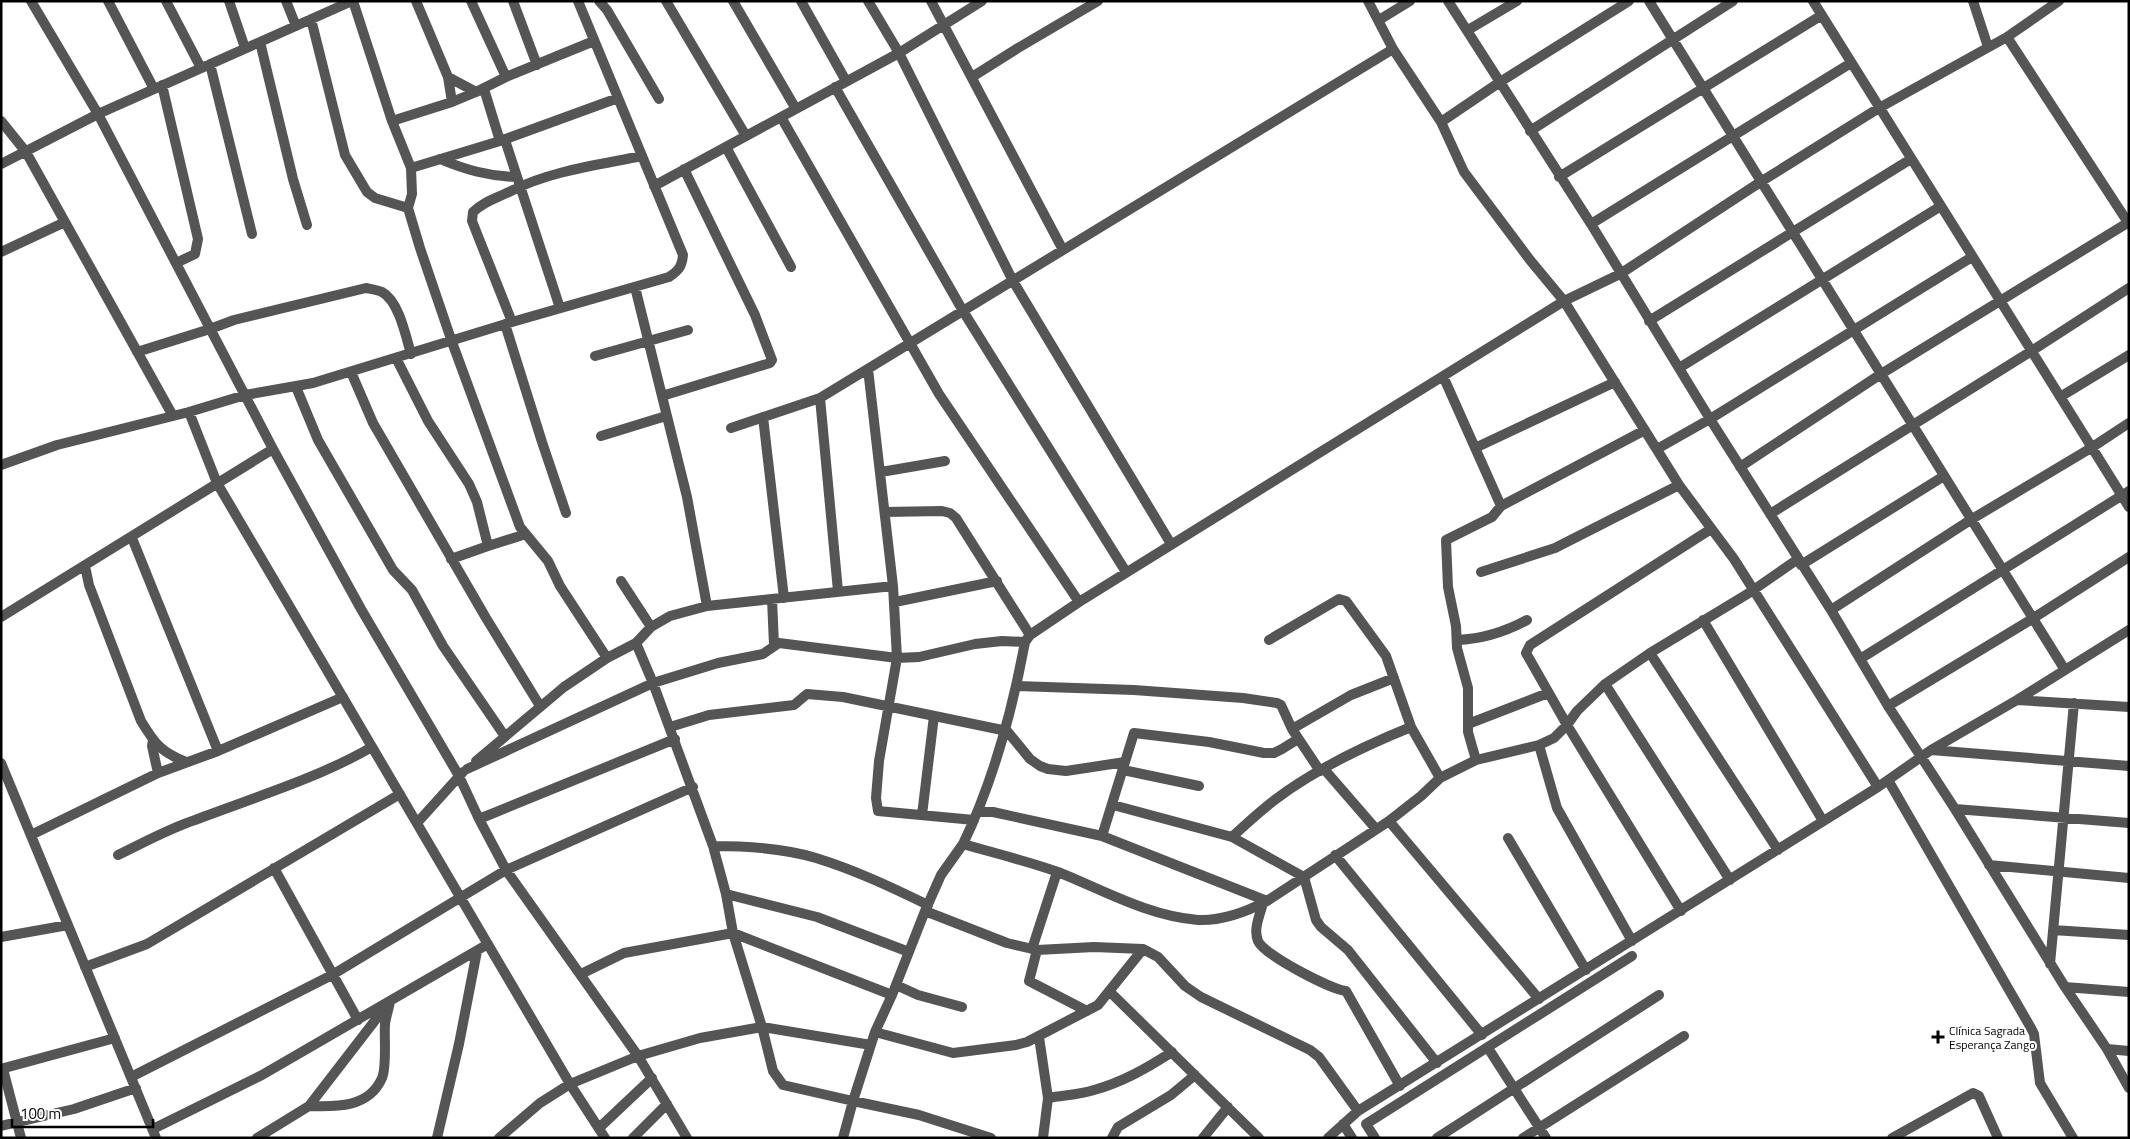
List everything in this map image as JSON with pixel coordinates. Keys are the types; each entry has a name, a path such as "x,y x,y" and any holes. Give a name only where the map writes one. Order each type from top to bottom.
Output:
{"street":[{"path":"31,1 98,114 273,449 361,608 459,776 506,870 638,1056 687,1138"},
{"path":"108,1 158,87 198,239 196,254 176,264"},
{"path":"166,1 205,66 252,234"},
{"path":"229,1 246,48"},
{"path":"286,1 296,26"},
{"path":"1,164 98,114 352,1 392,121 411,168 412,194 408,208 420,248 452,342 520,526 548,561 560,586 607,658"},
{"path":"416,1 448,77 452,102"},
{"path":"471,1 506,78"},
{"path":"513,1 537,65"},
{"path":"1,465 57,445 189,412 245,395 296,387 351,372 508,323 668,278 683,265 683,255 578,1"},
{"path":"599,1 607,10 659,99"},
{"path":"666,1 746,136"},
{"path":"733,1 796,109"},
{"path":"801,1 846,81"},
{"path":"868,1 899,53 1013,281 1171,544"},
{"path":"931,1 1063,250"},
{"path":"654,186 899,53 982,1"},
{"path":"972,77 1098,1"},
{"path":"1368,1 1393,49 1442,122 1464,172 1530,260 1564,301 1657,448 1678,485 1734,560 1878,787"},
{"path":"1379,20 1410,1"},
{"path":"1448,1 1559,177 1591,224 1649,321 1831,610 1888,706 1955,809 2064,986 2107,1049 2129,1088"},
{"path":"1468,30 1517,1"},
{"path":"1442,122 1500,82 1629,1"},
{"path":"1649,1 2065,670"},
{"path":"1530,131 1733,1"},
{"path":"1813,1 2030,352 2092,448 2125,493 2129,507"},
{"path":"1973,1 1988,47"},
{"path":"467,768 654,683 718,663 762,654 779,643 897,658 919,657 1002,641 1028,638 1078,602 1171,544 1564,301 1620,274 1762,181 1879,108 2007,37 2058,1"},
{"path":"1559,177 1822,15"},
{"path":"310,19 345,156 367,192 375,198 408,208"},
{"path":"1740,467 1881,374 2128,222 2007,37"},
{"path":"392,121 480,91 594,41"},
{"path":"260,42 293,178 307,224"},
{"path":"730,428 820,398 1393,49"},
{"path":"1591,224 1851,63"},
{"path":"448,77 480,91 518,181 560,308"},
{"path":"835,87 963,310 1126,572"},
{"path":"411,168 502,140 618,98"},
{"path":"781,117 861,260 911,341 940,394 1078,602"},
{"path":"1,121 26,152 173,416"},
{"path":"726,147 791,267"},
{"path":"566,513 542,442 508,323 472,221 474,212 484,203 518,181 642,156"},
{"path":"1649,321 1911,158"},
{"path":"440,159 465,169 518,181"},
{"path":"662,396 770,363 772,360 755,315 684,169"},
{"path":"1679,368 1941,206"},
{"path":"1,252 65,222"},
{"path":"1657,448 1710,419 1972,256"},
{"path":"635,287 687,497 707,606"},
{"path":"137,352 234,320 366,288 382,292 391,300 399,316 412,354"},
{"path":"1770,514 2129,288"},
{"path":"595,356 688,330"},
{"path":"2060,397 2129,355"},
{"path":"396,358 428,421 470,484 477,502 488,546"},
{"path":"868,369 894,586 897,658 888,706 876,798 878,811 922,815 976,816 993,812 1102,836 1265,902"},
{"path":"351,372 370,419 451,559 540,706"},
{"path":"1443,376 1501,506"},
{"path":"1475,448 1614,382"},
{"path":"296,387 300,401 318,440 393,570 412,590 443,646 504,735"},
{"path":"820,398 838,591"},
{"path":"189,412 217,483 570,1084 605,1138"},
{"path":"602,436 666,416"},
{"path":"763,417 784,598"},
{"path":"1831,610 1972,520 2092,448 2129,423"},
{"path":"1476,760 1468,724 1468,688 1457,648 1448,587 1446,540 1492,517 1501,506 1645,430"},
{"path":"1,617 132,538 273,449"},
{"path":"881,472 945,461"},
{"path":"963,844 1057,872 1114,898 1168,914 1198,920 1238,914 1265,902 1389,820 1421,796 1440,778 1476,760 1539,745 1554,738 1606,684 1650,653 1944,476"},
{"path":"1481,572 1555,548 1678,485"},
{"path":"1860,659 2125,493"},
{"path":"844,1138 853,1101 875,1032 941,875 963,844 976,816 1007,731 1028,638 964,529 950,513 942,511 886,512"},
{"path":"1681,910 1567,726 1526,653 1530,645 1711,529"},
{"path":"451,559 526,534"},
{"path":"132,538 218,751"},
{"path":"1888,706 2129,558"},
{"path":"85,566 89,586 141,720 153,740 168,755 186,762"},
{"path":"895,602 996,581"},
{"path":"621,582 651,627"},
{"path":"417,822 467,768 504,735 564,687 607,658 636,643 651,627 670,616 707,606 894,586"},
{"path":"1269,640 1342,598 1386,656 1411,727 1440,778"},
{"path":"772,599 774,645"},
{"path":"1457,640 1472,639 1507,631 1526,620"},
{"path":"1703,620 1824,821"},
{"path":"1328,1138 1358,1111 1632,942 1878,787 1931,750 2017,700 2129,630"},
{"path":"636,643 654,683 714,846 733,933 773,1071 777,1079 783,1085 919,1115 988,1137"},
{"path":"1650,653 1778,850"},
{"path":"1292,729 1351,694 1394,678"},
{"path":"1606,684 1730,880"},
{"path":"1017,686 1134,690 1267,701 1281,704 1298,739 1322,770 1376,828"},
{"path":"1468,724 1548,693"},
{"path":"670,727 710,716 794,705 807,694 843,698 1007,731 1030,759 1048,769 1066,770 1124,766 1199,786"},
{"path":"31,835 158,773 218,751 342,697"},
{"path":"2017,700 2129,707"},
{"path":"2050,964 2074,704"},
{"path":"922,815 934,716"},
{"path":"1232,837 1275,800 1322,770 1347,755 1411,727"},
{"path":"1102,836 1113,806 1134,733 1209,742 1264,753 1274,753 1298,739"},
{"path":"479,819 675,739"},
{"path":"153,740 152,746 158,773"},
{"path":"1539,745 1557,808 1632,942"},
{"path":"118,855 191,821 308,779 344,763 372,747"},
{"path":"1931,750 2129,766"},
{"path":"1,763 155,1134 262,1075 488,944"},
{"path":"1888,780 2031,1028 2040,1083 2072,1138"},
{"path":"131,1078 332,975 506,870 693,787"},
{"path":"85,967 147,944 400,794"},
{"path":"1113,806 1232,837 1304,877 1316,920 1321,928 1348,950 1436,1063"},
{"path":"1955,809 2064,816 2129,823"},
{"path":"1389,820 1539,1000"},
{"path":"1508,838 1586,970"},
{"path":"714,846 740,846 814,858 872,878 927,908 1007,943 1034,950 1094,947 1142,949 1158,956 1185,986 1201,997 1310,1050 1319,1058 1358,1111"},
{"path":"1335,855 1482,1035"},
{"path":"1989,865 2129,878"},
{"path":"274,868 358,1020"},
{"path":"1057,872 1034,950 1029,981 1087,1011"},
{"path":"726,894 817,917 909,952"},
{"path":"1265,902 1256,929 1258,943 1274,956 1321,983 1338,990 1346,990 1400,1086"},
{"path":"1,938 68,925"},
{"path":"2054,930 2129,935"},
{"path":"581,974 624,953 733,933 892,995"},
{"path":"875,1032 953,1053 1016,1045 1039,1037 1098,1005 1142,949"},
{"path":"437,1138 459,1044 477,951"},
{"path":"1376,1138 1366,1124 1632,956"},
{"path":"896,985 918,995 962,1006"},
{"path":"2064,986 2129,992"},
{"path":"1109,991 1259,1138"},
{"path":"1437,1138 1659,995"},
{"path":"308,1106 350,1105 365,1098 377,1086 383,1076 385,1022 390,1001"},
{"path":"257,1138 308,1106 390,1001"},
{"path":"504,1136 540,1103 570,1084 638,1056 700,1038 762,1028 871,1045"},
{"path":"1523,1138 1684,1036"},
{"path":"1039,1037 1048,1098 1043,1138"},
{"path":"21,1138 2,1069 115,1038"},
{"path":"1488,1048 1546,1138"},
{"path":"2107,1049 2129,1051"},
{"path":"1048,1098 1092,1091 1109,1085 1135,1075 1172,1052"},
{"path":"1112,1138 1118,1127 1170,1095 1195,1075"},
{"path":"599,1128 652,1078"},
{"path":"1,1126 74,1109 136,1088"},
{"path":"1892,1138 1973,1093 1979,1096 1998,1138"},
{"path":"633,1138 667,1104"},
{"path":"1203,1138 1228,1107"},
{"path":"1343,1124 1352,1138"}],"place":[{"name":"Clínica Sagrada Esperança Zango","path":"1938,1037"}]}
